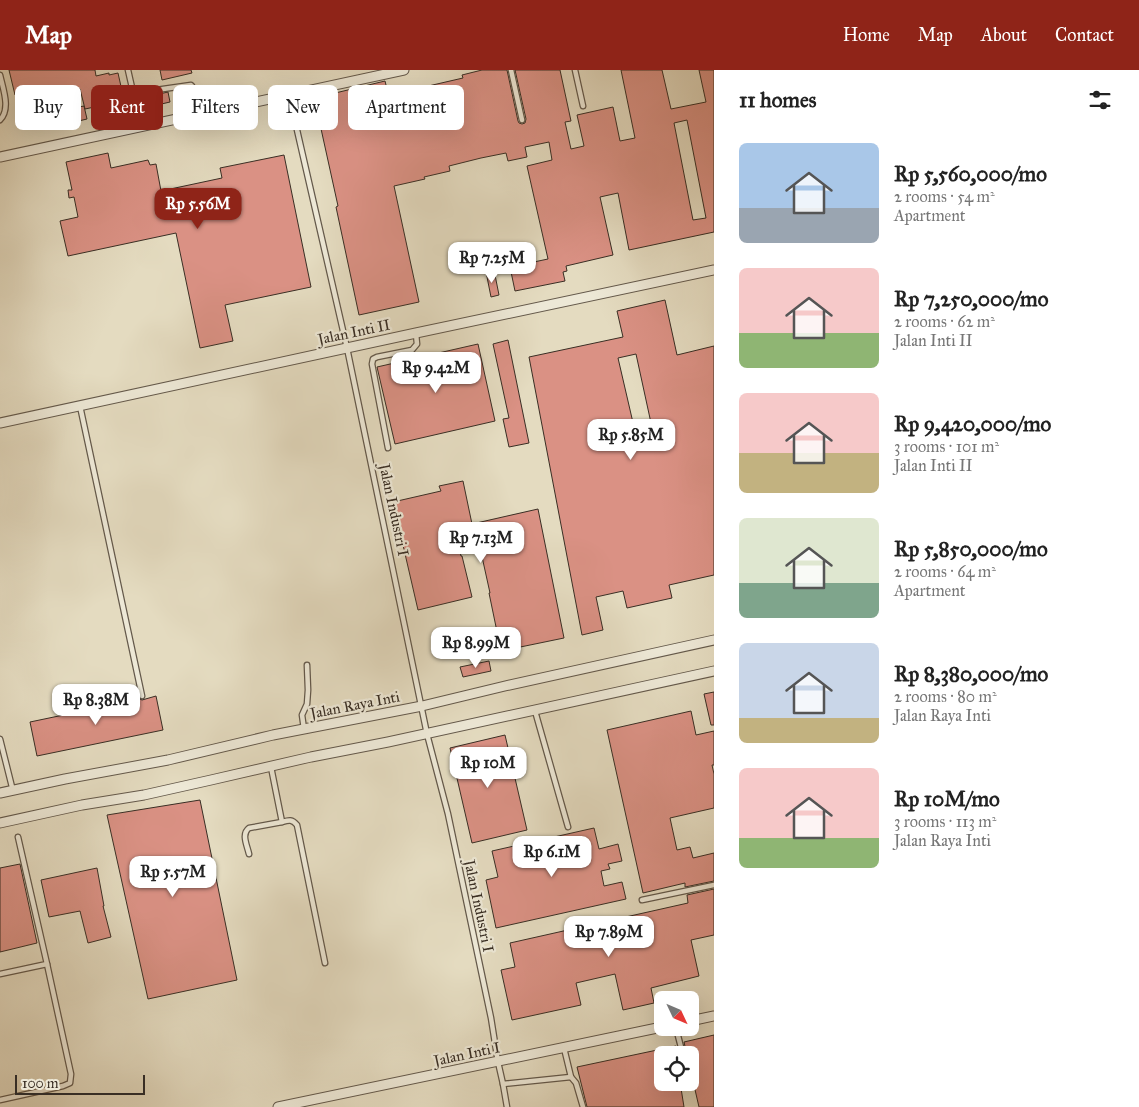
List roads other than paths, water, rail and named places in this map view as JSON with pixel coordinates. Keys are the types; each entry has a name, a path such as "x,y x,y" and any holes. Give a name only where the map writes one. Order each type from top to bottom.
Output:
{"street":[{"path":"335,85 404,70"},
{"path":"0,157 173,120"},
{"name":"Jalan Inti II","path":"0,423 714,270"},
{"name":"Jalan Raya Inti","path":"0,793 168,760 242,742 422,706 714,640"},
{"path":"0,823 82,805 144,795 271,765 427,734 714,671"},
{"path":"699,1019 714,1016"},
{"name":"Jalan Inti I","path":"278,1107 654,1029"}],"lane":[{"path":"128,70 133,92 135,93 173,88"},
{"path":"511,70 522,120"},
{"path":"575,70 583,106"},
{"path":"0,75 6,104 0,120"},
{"name":"Jalan Industri I","path":"297,130 347,348 427,734 448,814 507,1107"},
{"path":"388,448 372,364 373,359 412,350 417,344 416,333"},
{"path":"80,405 142,696"},
{"path":"304,729 302,712 306,704 308,690 307,666"},
{"path":"535,709 568,827"},
{"path":"0,739 13,791"},
{"path":"271,765 282,822"},
{"path":"249,854 244,834 249,828 290,820 294,821 297,825 325,963"},
{"path":"0,1100 63,1086 70,1083 71,1074 18,837"},
{"path":"642,900 714,885"},
{"path":"0,974 47,964"},
{"path":"564,1048 571,1077 576,1083 583,1107"},
{"path":"503,1084 571,1077"}]}
